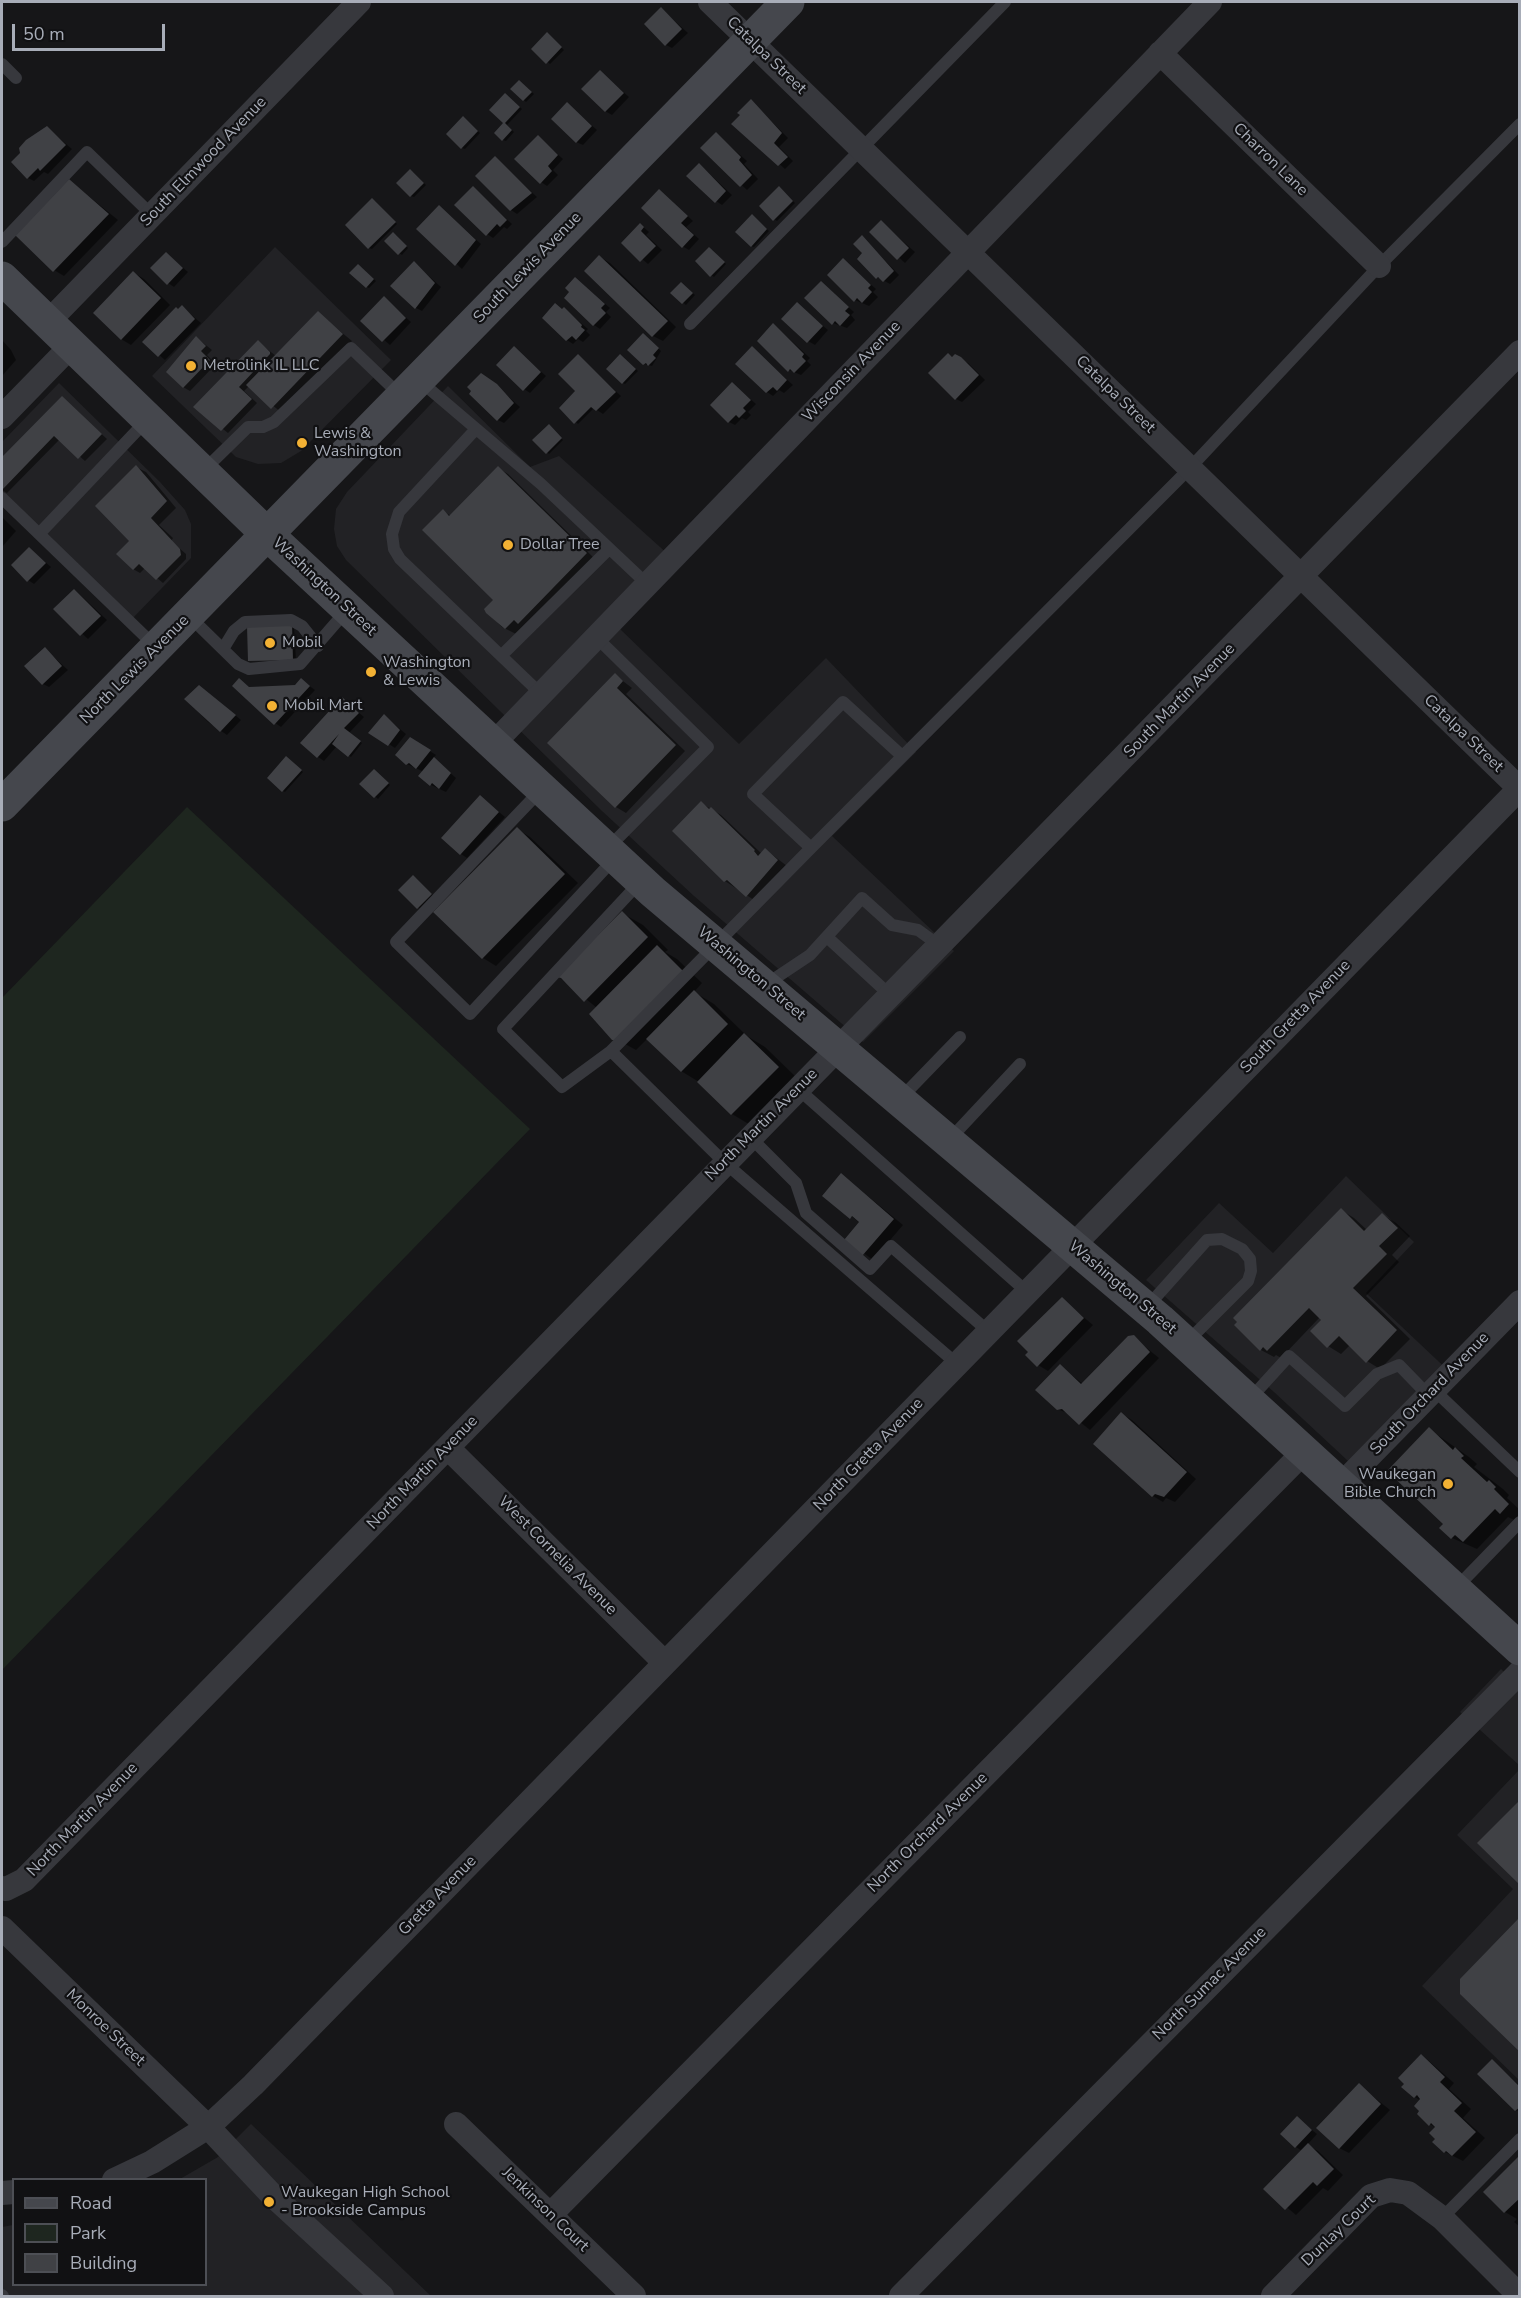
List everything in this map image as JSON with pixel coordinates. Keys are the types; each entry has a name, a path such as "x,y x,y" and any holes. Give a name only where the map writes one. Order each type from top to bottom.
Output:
{"main road":[{"name":"South Lewis Avenue","path":"268,535 788,2"},
{"name":"Washington Street","path":"2,278 268,535 641,881 1146,1308 1520,1649"},
{"name":"North Lewis Avenue","path":"2,805 268,535"}],"street":[{"name":"South Elmwood Avenue","path":"48,322 359,2"},
{"name":"Catalpa Street","path":"710,2 1519,789"},
{"name":"Wisconsin Avenue","path":"494,743 1210,2"},
{"name":"Charron Lane","path":"1160,53 1379,266"},
{"path":"2,417 72,345"},
{"name":"South Martin Avenue","path":"840,1049 1520,352"},
{"name":"South Gretta Avenue","path":"1073,1246 1519,789"},
{"name":"North Martin Avenue","path":"2,1888 6,1889 24,1880 448,1448 724,1162 797,1088 840,1049"},
{"name":"North Gretta Avenue","path":"665,1663 1073,1246"},
{"name":"South Orchard Avenue","path":"1341,1485 1520,1302"},
{"name":"West Cornelia Avenue","path":"448,1448 665,1663"},
{"name":"North Orchard Avenue","path":"550,2215 1305,1451"},
{"name":"Gretta Avenue","path":"118,2178 152,2162 208,2127 253,2085 665,1663"},
{"name":"North Sumac Avenue","path":"901,2296 1520,1672"},
{"name":"Monroe Street","path":"2,1928 208,2127 273,2195 382,2296"},
{"name":"Jenkinson Court","path":"456,2124 634,2296"},
{"name":"Dunlay Court","path":"1273,2296 1371,2196 1389,2190 1408,2193 1442,2218 1520,2296"}],"lane":[{"path":"690,324 1005,2"},
{"path":"2,64 16,78"},
{"path":"641,881 502,1029 562,1087 611,1052 717,946 901,755 1190,468 1379,266 1520,124"},
{"path":"2,242 87,152 152,215"},
{"path":"202,472 248,427 263,427 274,422 351,348 475,430 541,484 647,584"},
{"path":"39,534 148,419"},
{"path":"475,430 399,512 392,534 394,549 400,559 541,694"},
{"path":"2,498 156,648"},
{"path":"502,655 609,549"},
{"path":"189,615 238,664 249,669 300,664 348,609"},
{"path":"223,650 234,631 245,622 291,620 302,626 318,646"},
{"path":"542,789 396,942 470,1014 611,853 708,747 596,637"},
{"path":"811,849 753,794 843,702 901,755"},
{"path":"764,986 810,955 862,898 892,925 918,930 940,946"},
{"path":"827,937 891,996"},
{"path":"899,1100 960,1037"},
{"path":"611,1052 724,1162 957,1364"},
{"path":"948,1141 1020,1064"},
{"path":"797,1088 1027,1292"},
{"path":"750,1137 796,1183 806,1213 870,1269 891,1246 989,1332"},
{"path":"1146,1308 1207,1240 1222,1239 1242,1250 1250,1259 1251,1271 1248,1281 1186,1343"},
{"path":"1249,1400 1289,1356 1345,1406 1377,1374 1399,1365 1520,1472"},
{"path":"1455,1590 1520,1522"},
{"path":"1442,2218 1520,2139"}],"shaded area":[{"path":"275,247 391,360 301,451 281,463 258,464 236,457 152,376"},
{"path":"59,383 160,482 185,510 191,524 191,558 131,620 2,497 2,442"},
{"path":"448,386 530,467 559,456 680,565 619,628 739,744 826,658 916,752 832,836 954,951 863,1042 694,896 602,811 346,560 337,546 334,529 336,509 347,492"},
{"path":"1346,1176 1414,1242 1366,1293 1454,1376 1362,1474 1274,1392 1146,1280 1219,1203 1273,1253"},
{"path":"1501,1669 1519,1687 1519,1765 1460,1712"},
{"path":"1519,1770 1519,2080 1422,1986 1513,1889 1457,1835"},
{"name":"Waukegan High School - Brookside Campus","path":"251,2124 431,2296 2,2296 2,2227 12,2225 12,2286 207,2286 207,2178 182,2178 218,2157"}],"green space":[{"path":"187,807 530,1129 2,1670 2,998"}],"building":[{"path":"661,7 682,29 665,46 644,24"},
{"path":"547,32 562,47 546,64 531,49"},
{"path":"600,70 624,93 605,112 581,89"},
{"path":"519,80 532,92 523,101 510,89"},
{"path":"505,93 520,107 505,123 512,130 502,141 494,133 503,123 489,110"},
{"path":"751,99 782,133 774,143 788,157 778,166 731,124 740,115 737,113"},
{"path":"567,102 592,126 576,143 551,119"},
{"path":"463,116 478,131 461,149 446,134"},
{"path":"47,126 66,145 40,171 38,168 27,179 11,162 20,153 19,148 26,140"},
{"path":"716,132 741,157 739,160 752,175 740,187 700,148"},
{"path":"538,135 558,155 548,166 552,171 540,184 514,159"},
{"path":"495,156 532,193 510,211 475,176"},
{"path":"699,163 726,191 715,203 686,176"},
{"path":"410,169 424,183 410,197 396,183"},
{"path":"69,179 109,214 53,272 15,235"},
{"path":"473,186 507,220 500,227 497,224 486,236 454,205"},
{"path":"779,186 793,201 773,221 759,206"},
{"path":"659,189 688,216 681,223 694,235 682,248 641,208"},
{"path":"372,198 396,222 368,249 345,225"},
{"path":"439,205 476,240 455,266 416,229"},
{"path":"752,214 767,229 751,247 735,232"},
{"path":"881,220 909,248 897,260 869,232"},
{"path":"640,223 644,227 641,231 656,246 640,262 621,243"},
{"path":"393,232 407,246 398,255 384,241"},
{"path":"862,235 894,271 883,282 878,277 876,279 857,259 862,253 853,244"},
{"path":"709,247 725,262 710,277 695,261"},
{"path":"166,252 183,268 167,285 150,268"},
{"path":"599,255 668,321 652,337 584,271"},
{"path":"843,258 871,285 868,288 872,292 862,303 857,298 854,302 827,275"},
{"path":"414,261 435,283 415,309 390,286"},
{"path":"358,264 374,279 366,288 349,273"},
{"path":"133,271 161,298 121,340 93,313"},
{"path":"575,277 605,304 601,308 606,313 593,326 564,298 569,292 565,288"},
{"path":"821,281 849,307 845,311 850,315 840,326 835,321 832,325 804,298"},
{"path":"681,282 693,293 682,304 670,293"},
{"path":"384,296 406,318 382,342 360,321"},
{"path":"797,302 823,326 807,343 781,319"},
{"path":"555,303 562,309 564,307 585,330 576,340 572,336 566,341 542,318"},
{"path":"182,305 195,319 158,357 142,342 176,307 178,309"},
{"path":"318,311 343,334 271,409 246,385"},
{"path":"773,323 804,354 802,357 806,361 794,373 790,369 788,372 757,341"},
{"path":"643,333 659,348 653,355 656,358 648,366 646,363 643,365 627,350"},
{"path":"196,336 206,346 201,351 210,360 183,388 166,372"},
{"path":"258,340 270,354 239,387 252,399 221,431 193,407"},
{"path":"514,346 541,372 523,391 496,365"},
{"path":"752,346 787,380 777,391 773,387 766,393 735,364"},
{"path":"948,353 952,357 955,354 961,357 979,375 955,400 928,373"},
{"path":"578,354 616,392 596,411 591,407 574,424 559,408 575,391 558,374"},
{"path":"620,354 636,369 622,384 606,369"},
{"path":"481,373 497,384 514,403 497,421 469,394 471,391 467,387"},
{"path":"732,382 751,400 743,408 746,411 739,418 736,415 728,423 710,405"},
{"path":"62,396 102,434 78,459 54,436 2,490 2,457"},
{"path":"549,424 562,438 546,454 532,440"},
{"path":"136,465 167,501 151,518 180,549 181,555 156,580 139,564 133,570 116,554 129,541 95,506"},
{"name":"Dollar Tree","path":"498,466 587,553 518,624 514,620 505,629 484,609 493,600 422,530 443,509 449,516"},
{"path":"29,547 46,563 27,582 11,565"},
{"path":"74,589 101,616 80,636 53,609"},
{"name":"Mobil","path":"292,624 293,660 248,661 247,626"},
{"path":"45,647 62,666 42,685 24,666"},
{"path":"615,673 623,681 617,688 676,745 615,808 547,743"},
{"name":"Mobil Mart","path":"239,678 249,687 295,685 301,678 310,686 274,725 232,686"},
{"path":"199,685 236,715 220,732 184,699"},
{"path":"342,697 359,713 344,728 361,741 348,757 332,744 339,734 317,758 300,743"},
{"path":"384,714 400,730 388,746 368,733"},
{"path":"410,737 431,750 416,769 409,763 406,765 395,755"},
{"path":"286,756 302,770 282,792 267,778"},
{"path":"434,757 451,773 439,789 432,783 430,786 418,776"},
{"path":"374,769 389,783 374,798 359,784"},
{"path":"480,795 499,812 460,855 441,838"},
{"path":"701,801 709,809 711,807 755,850 758,856 765,848 778,860 746,897 727,880 724,882 672,831"},
{"path":"517,827 565,874 482,959 433,912"},
{"path":"413,875 432,894 417,909 398,890"},
{"path":"622,911 648,937 584,1002 561,978 556,977"},
{"path":"657,945 683,971 615,1040 612,1040 589,1014"},
{"path":"694,990 728,1024 681,1072 646,1039"},
{"path":"744,1033 779,1067 731,1115 697,1082"},
{"path":"841,1173 894,1219 862,1256 844,1240 859,1222 852,1216 850,1219 822,1196"},
{"path":"1341,1208 1364,1231 1382,1213 1398,1228 1379,1246 1387,1254 1353,1288 1397,1330 1366,1363 1339,1336 1327,1348 1310,1331 1321,1320 1309,1308 1267,1351 1263,1347 1260,1351 1234,1325 1237,1322 1233,1318"},
{"path":"1062,1297 1084,1318 1037,1367 1025,1355 1028,1352 1017,1341"},
{"path":"1134,1335 1150,1352 1079,1425 1062,1409 1057,1410 1035,1390 1060,1364 1081,1384 1128,1336"},
{"path":"1121,1412 1187,1472 1164,1497 1155,1494 1152,1497 1093,1444"},
{"name":"Waukegan Bible Church","path":"1429,1427 1453,1450 1455,1447 1464,1456 1461,1458 1487,1482 1489,1480 1496,1487 1494,1489 1509,1504 1500,1514 1495,1509 1463,1542 1455,1535 1451,1539 1439,1528 1443,1524 1387,1471"},
{"path":"1520,1800 1520,1885 1477,1843"},
{"path":"1520,1917 1520,2052 1460,1994 1460,1979"},
{"path":"1421,2054 1445,2077 1440,2082 1462,2103 1454,2111 1476,2132 1452,2156 1446,2151 1444,2153 1432,2142 1435,2139 1429,2133 1435,2127 1431,2123 1429,2126 1417,2114 1419,2111 1414,2106 1420,2099 1417,2095 1414,2098 1401,2087 1404,2084 1398,2078"},
{"path":"1492,2059 1520,2087 1520,2107 1515,2111 1477,2074"},
{"path":"1359,2083 1381,2104 1339,2149 1316,2128"},
{"path":"1297,2116 1312,2130 1295,2148 1280,2134"},
{"path":"1308,2143 1334,2169 1317,2186 1313,2182 1285,2210 1263,2189"},
{"path":"1520,2155 1520,2198 1504,2213 1483,2192"}],"place":[{"name":"Metrolink IL LLC","path":"191,366"},
{"name":"Lewis & Washington","path":"302,443"},
{"name":"Dollar Tree","path":"508,545"},
{"name":"Mobil","path":"270,643"},
{"name":"Washington & Lewis","path":"371,672"},
{"name":"Mobil Mart","path":"272,706"},
{"name":"Waukegan Bible Church","path":"1448,1484"},
{"name":"Waukegan High School - Brookside Campus","path":"269,2202"}]}
